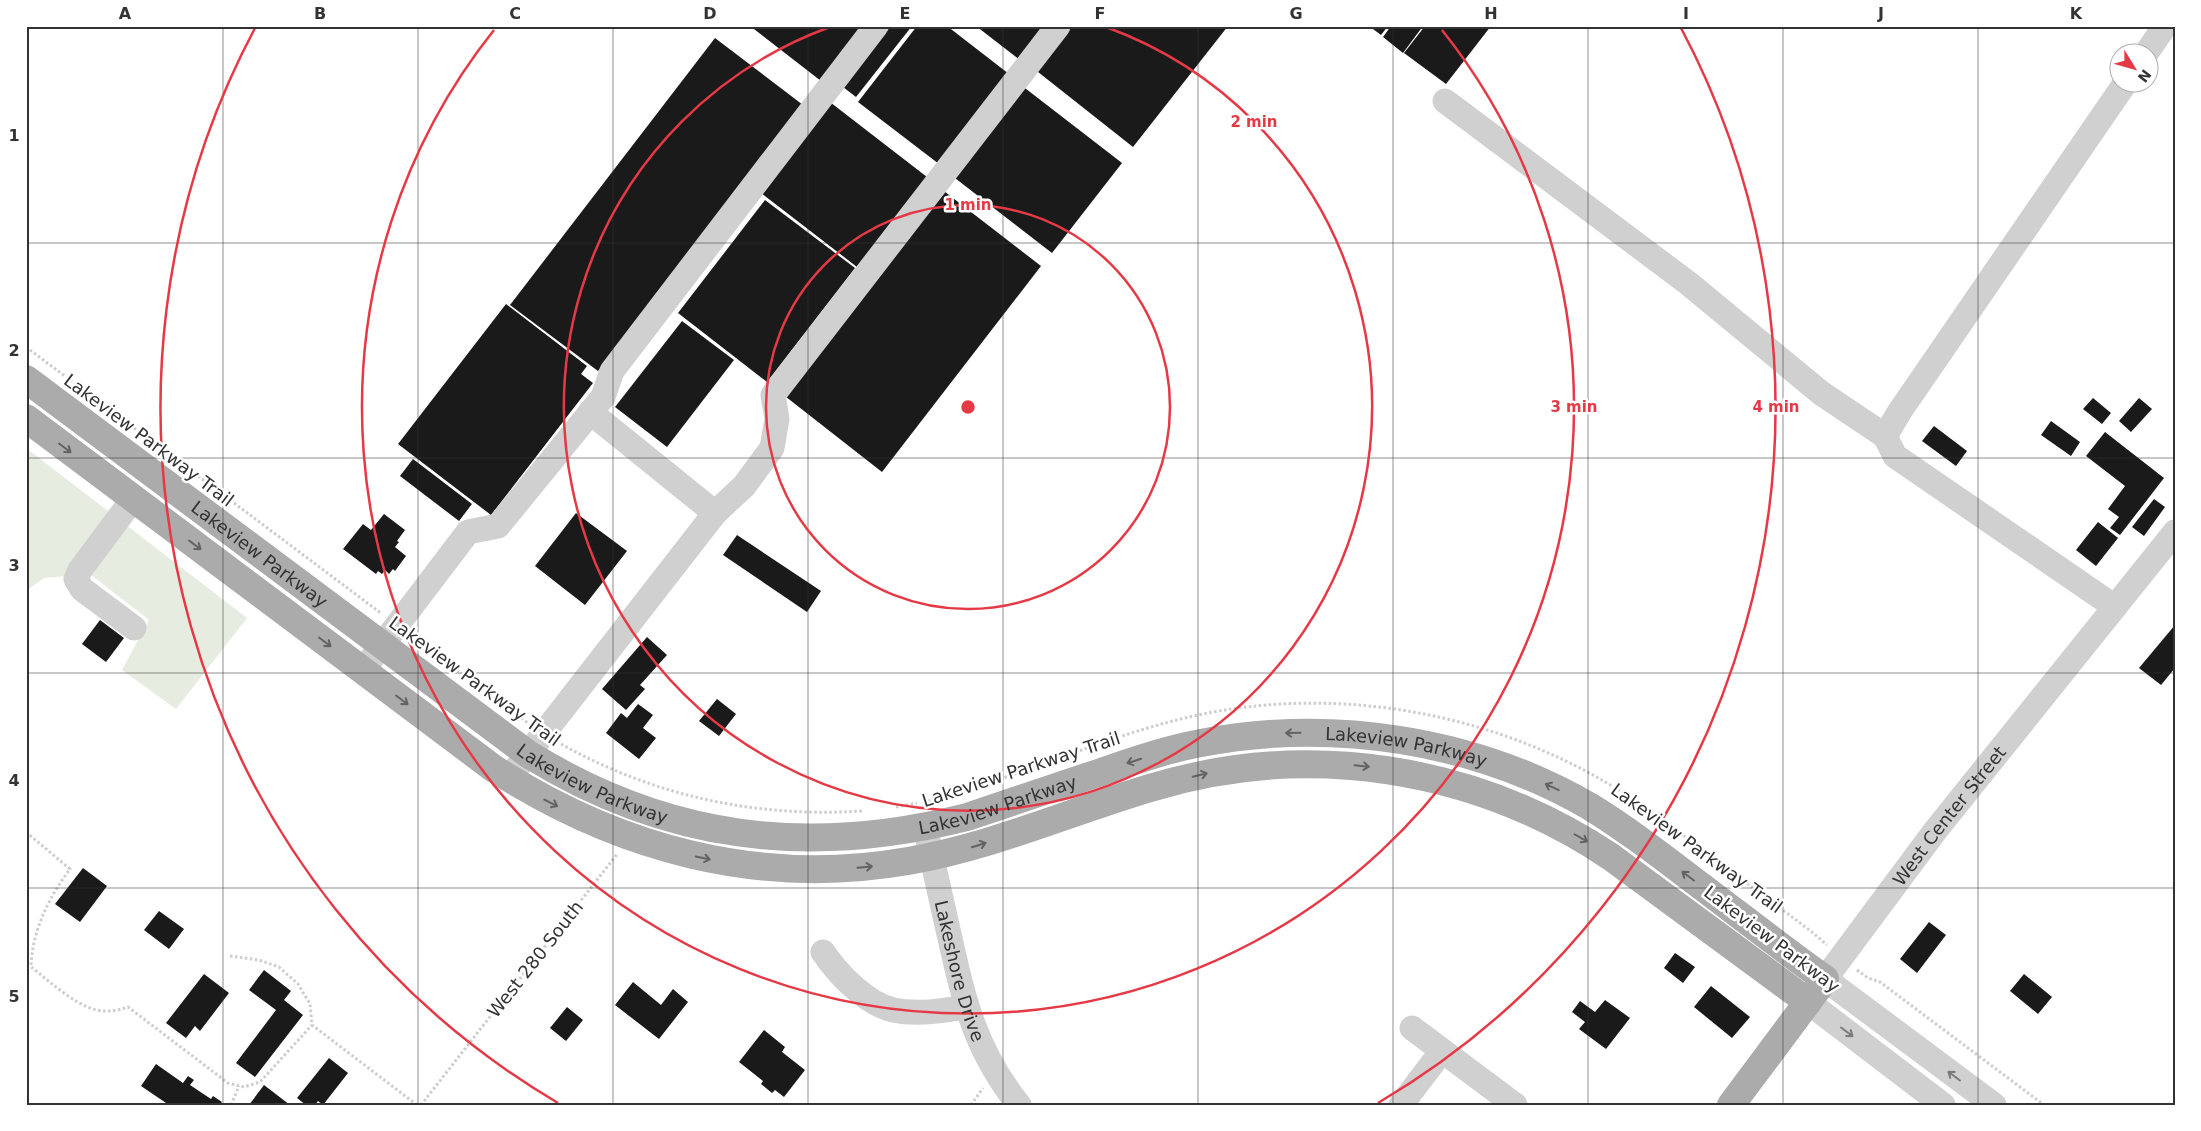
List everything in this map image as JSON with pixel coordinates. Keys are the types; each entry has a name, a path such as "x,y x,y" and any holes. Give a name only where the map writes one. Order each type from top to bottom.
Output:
{"main road":[{"name":"Lakeview Parkway","path":"26,379 389,636 536,744 555,771 609,797 667,818 726,831 787,838 817,839 877,835 925,827 967,817 1144,757 1200,743 1290,733 1353,734 1414,742 1444,748 1503,766 1587,805 1638,838 1825,979"},
{"name":"Lakeview Parkway","path":"26,418 509,778 572,814 630,838 704,858 780,868 856,868 932,857 976,846 1150,788 1208,773 1260,765 1298,763 1329,763 1389,769 1448,781 1476,790 1521,807 1579,837 1612,857 1808,1002"},
{"name":"West Center Street","path":"1731,1105 1825,979"}],"street":[{"path":"363,670 468,532 498,526 603,397 612,371 876,26"},
{"path":"509,778 715,513 744,486 772,448 777,420 774,395 1058,26"},
{"path":"2154,42 2165,26"},
{"path":"1885,436 1900,411 2119,92"},
{"path":"1445,101 1688,283 1821,393 1885,436 1894,456 2115,607"},
{"path":"590,412 715,513"},
{"path":"133,499 80,570 76,579 82,588 134,628"},
{"name":"West Center Street","path":"1825,979 1935,832 2175,532"},
{"name":"Lakeshore Drive","path":"925,827 966,1006 984,1052 998,1076 1019,1105"},
{"path":"823,952 836,970 850,984 891,1009 909,1012 944,1010 966,1006"},
{"name":"Lakeview Parkway","path":"1825,979 1994,1105"},
{"name":"Lakeview Parkway","path":"1808,1002 1944,1105"},
{"path":"1412,1028 1515,1105"},
{"path":"1401,1105 1442,1051"}],"path":[{"name":"Lakeview Parkway Trail","path":"26,347 389,636 536,744 582,756 646,784 709,801 768,810 799,812 869,810"},
{"name":"Lakeview Parkway Trail","path":"893,808 953,795 1123,735 1188,717 1290,704 1368,707 1420,713 1479,727 1511,737 1561,759 1617,788 1710,855 1820,940"},
{"path":"26,832 70,868 52,893 31,950 31,967 74,1000 91,1008 107,1012 128,1007 228,1083 244,1087 260,1082 312,1025"},
{"name":"West 280 South","path":"421,1105 630,838"},
{"path":"230,956 259,960 279,967 298,984 310,1004 312,1025 417,1105"},
{"path":"1860,973 1880,982 2044,1105"},
{"path":"231,1105 239,1086"}],"shaded area":[{"path":"26,448 247,618 176,709 122,670 149,620 90,574 44,578 26,591"}],"building":[{"path":"750,26 863,26 821,81"},
{"path":"891,26 912,26 856,97 843,87"},
{"path":"917,26 947,26 1009,74 939,164 858,102"},
{"path":"976,26 1046,26 1020,60"},
{"path":"1065,26 1228,26 1133,147 1033,68"},
{"path":"1369,26 1388,26 1381,35"},
{"path":"1391,26 1423,26 1403,53 1383,37"},
{"path":"1425,26 1491,26 1446,84 1404,53"},
{"path":"715,38 803,105 598,371 510,305"},
{"path":"1021,85 1122,163 1052,253 951,175"},
{"path":"826,99 927,177 857,267 756,189"},
{"path":"940,188 1041,266 882,472 781,393"},
{"path":"765,200 855,268 767,382 678,313"},
{"path":"506,304 587,366 581,374 593,383 491,515 398,444"},
{"path":"682,321 734,360 667,447 615,407"},
{"path":"2093,398 2111,413 2102,424 2083,409"},
{"path":"2139,398 2152,409 2131,432 2119,421"},
{"path":"2051,421 2080,442 2071,456 2041,435"},
{"path":"1934,426 1967,451 1956,466 1922,441"},
{"path":"2105,432 2164,478 2120,535 2110,528 2119,517 2108,509 2125,486 2086,456"},
{"path":"413,459 472,504 459,521 400,476"},
{"path":"2154,499 2165,507 2144,536 2132,527"},
{"path":"576,513 627,551 585,605 535,566"},
{"path":"384,514 405,530 395,547 406,556 395,571 393,569 389,574 385,570 382,574 378,571 376,574 343,549 363,524 371,530"},
{"path":"2098,522 2118,538 2096,566 2076,550"},
{"path":"737,535 821,591 807,612 723,555"},
{"path":"100,620 124,638 106,662 82,644"},
{"path":"2175,625 2175,668 2161,685 2139,668"},
{"path":"647,637 667,655 640,685 645,689 626,710 602,689"},
{"path":"717,699 736,714 719,736 699,721"},
{"path":"638,704 653,715 643,728 656,738 639,759 606,733 621,713 627,718"},
{"path":"83,868 107,886 80,922 55,904"},
{"path":"159,911 184,929 169,949 144,930"},
{"path":"1929,922 1946,935 1917,973 1900,959"},
{"path":"1675,953 1695,967 1683,983 1664,968"},
{"path":"264,970 291,991 284,1000 303,1015 255,1077 236,1063 276,1010 249,990"},
{"path":"204,974 229,993 200,1031 195,1026 186,1038 166,1023"},
{"path":"2024,974 2052,997 2038,1014 2010,991"},
{"path":"633,982 661,1005 673,989 688,1002 659,1039 615,1005"},
{"path":"1711,986 1750,1017 1732,1038 1694,1007"},
{"path":"1605,1000 1630,1018 1606,1049 1579,1029 1585,1022 1572,1012 1580,1001 1595,1012"},
{"path":"567,1007 583,1020 566,1041 550,1028"},
{"path":"764,1030 785,1047 782,1052 805,1070 784,1097 775,1090 772,1093 761,1084 763,1081 739,1062"},
{"path":"329,1058 348,1073 323,1105 318,1101 315,1105 306,1105 297,1098"},
{"path":"156,1064 183,1083 188,1076 194,1080 190,1085 211,1099 213,1096 222,1102 220,1105 169,1105 141,1086"},
{"path":"264,1085 290,1105 249,1105"}]}
